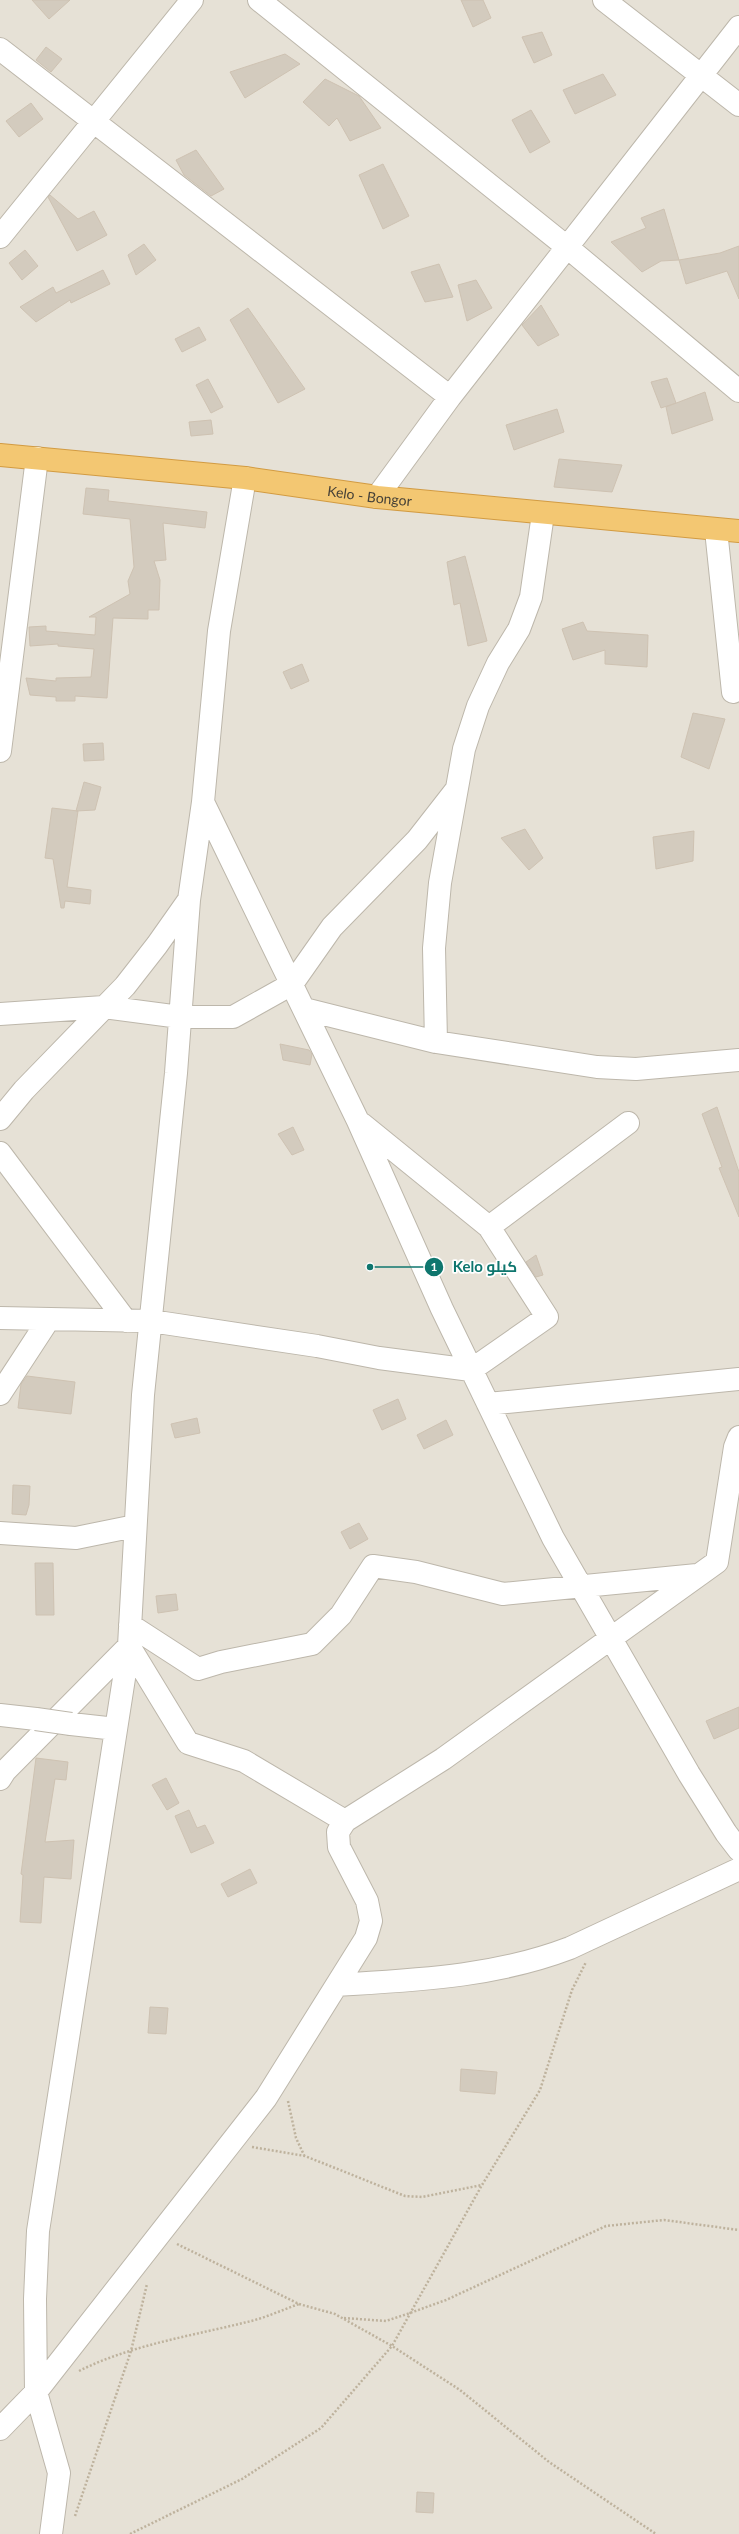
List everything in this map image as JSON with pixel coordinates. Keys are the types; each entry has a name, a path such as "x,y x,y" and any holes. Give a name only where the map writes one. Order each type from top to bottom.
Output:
{"highway":[{"name":"Kelo - Bongor","path":"0,455 245,478 377,497 543,514 739,531"}],"street":[{"path":"0,237 192,0"},
{"path":"260,0 568,247 739,391"},
{"path":"604,0 739,105"},
{"path":"377,497 450,398 739,27"},
{"path":"0,49 92,122 450,398"},
{"path":"0,751 37,458"},
{"path":"51,2534 60,2473 36,2392 35,2299 38,2231 116,1729 129,1636 143,1395 180,1017 189,900 203,802 219,631 245,478"},
{"path":"436,1042 434,948 440,883 464,749 478,706 498,664 518,629 531,597 543,514"},
{"path":"716,530 733,692"},
{"path":"0,1014 104,1007 180,1017 233,1017 292,984 332,926 417,840 456,790"},
{"path":"203,802 358,1121 442,1309 553,1538 689,1774 726,1833 739,1850"},
{"path":"0,1119 24,1090 104,1007 157,945 189,900"},
{"path":"304,1009 436,1042 597,1067 636,1069 739,1060"},
{"path":"0,1318 151,1321 317,1346 379,1358 471,1370 547,1318 489,1227 358,1121"},
{"path":"489,1227 628,1123"},
{"path":"0,1153 126,1321"},
{"path":"0,1394 49,1319"},
{"path":"488,1404 739,1379"},
{"path":"0,2429 36,2392 266,2098 366,1938 371,1921 367,1902 339,1847 338,1832 345,1821 443,1759 698,1574 717,1562 735,1447 739,1437"},
{"path":"0,1533 76,1538 135,1526"},
{"path":"129,1636 198,1669 312,1644 341,1615 373,1566 416,1572 503,1594 698,1574"},
{"path":"0,1779 4,1771 129,1636"},
{"path":"129,1636 188,1743 244,1761 345,1821"},
{"path":"0,1715 116,1729"},
{"path":"337,1985 467,1975 500,1970 545,1957 577,1945 739,1869"}],"path":[{"path":"130,2534 242,2479 321,2428 392,2346 482,2185 540,2090 572,1990 590,1955"},
{"path":"282,2073 296,2138 305,2156"},
{"path":"231,2143 305,2156 405,2196 422,2197 482,2185"},
{"path":"342,2318 386,2321 410,2313 446,2300 606,2226 664,2220 739,2230"},
{"path":"159,2234 299,2304 342,2318 392,2346 460,2390 549,2462 656,2534"},
{"path":"72,2521 81,2501 131,2351 148,2279"},
{"path":"78,2371 98,2361 131,2351 248,2322 299,2304"}],"shaded area":[{"path":"0,0 739,0 739,2534 0,2534"}],"building":[{"path":"32,0 70,0 49,19"},
{"path":"461,0 483,0 491,18 473,27"},
{"path":"542,32 552,55 534,63 522,37"},
{"path":"46,47 62,59 51,72 36,60"},
{"path":"285,54 300,64 245,98 230,72"},
{"path":"603,74 616,95 575,114 563,90"},
{"path":"325,79 359,96 381,128 350,141 337,118 329,126 303,102"},
{"path":"31,103 43,119 19,137 6,121"},
{"path":"531,110 550,142 530,153 512,120"},
{"path":"196,150 224,189 211,196 184,175 176,160"},
{"path":"383,164 409,216 383,229 359,175"},
{"path":"50,195 78,219 94,211 107,235 77,251 48,197"},
{"path":"664,209 679,260 661,261 642,272 611,242 646,228 641,218"},
{"path":"144,244 156,260 136,275 128,255"},
{"path":"739,246 739,299 727,271 686,284 679,260 720,253"},
{"path":"25,250 38,266 22,280 9,263"},
{"path":"439,264 453,297 425,302 411,272"},
{"path":"103,270 110,284 71,303 70,300 36,322 20,307 53,287 56,293"},
{"path":"476,280 492,308 467,321 458,285"},
{"path":"541,305 559,335 538,346 522,325"},
{"path":"248,308 305,389 278,403 230,320"},
{"path":"199,327 206,340 182,352 175,339"},
{"path":"667,378 676,403 661,408 651,382"},
{"path":"208,379 223,407 211,413 196,385"},
{"path":"705,392 713,420 672,434 666,407"},
{"path":"557,409 564,432 514,450 506,425"},
{"path":"211,420 213,434 191,436 189,422"},
{"path":"559,459 622,465 612,492 554,487"},
{"path":"86,488 109,490 108,501 207,512 205,528 163,523 166,560 154,561 160,580 159,610 148,610 148,619 113,618 107,698 75,696 75,701 56,701 56,697 30,695 26,678 56,681 56,678 91,677 94,649 58,646 58,644 30,646 29,627 46,626 46,631 95,635 96,617 89,617 130,594 128,581 134,567 130,519 83,514"},
{"path":"465,556 487,641 468,646 460,603 454,605 447,562"},
{"path":"583,622 587,631 648,635 647,667 605,664 605,650 573,660 562,629"},
{"path":"302,664 309,681 291,689 283,672"},
{"path":"693,713 725,719 709,769 681,757"},
{"path":"103,743 104,760 84,761 83,744"},
{"path":"84,782 101,787 95,810 76,811"},
{"path":"52,808 78,811 67,887 91,890 90,904 65,901 64,908 61,908 53,859 45,858"},
{"path":"525,829 543,858 529,870 501,838"},
{"path":"694,831 693,861 656,869 653,837"},
{"path":"280,1044 309,1050 312,1054 310,1065 283,1060"},
{"path":"717,1107 739,1172 739,1217 719,1168 722,1167 702,1114"},
{"path":"293,1127 304,1150 292,1155 278,1134"},
{"path":"536,1255 543,1275 536,1277 526,1262"},
{"path":"27,1376 75,1382 71,1414 18,1408 21,1384"},
{"path":"398,1399 406,1419 382,1430 373,1410"},
{"path":"197,1418 200,1433 175,1438 171,1424"},
{"path":"446,1420 453,1435 424,1449 417,1435"},
{"path":"13,1485 30,1486 29,1505 26,1515 12,1514"},
{"path":"359,1523 368,1539 350,1549 341,1532"},
{"path":"35,1563 53,1563 54,1615 36,1615"},
{"path":"176,1594 178,1610 158,1613 156,1596"},
{"path":"739,1707 739,1728 714,1739 706,1721"},
{"path":"36,1758 68,1762 66,1780 55,1779 45,1842 74,1840 71,1879 44,1877 41,1923 20,1922 23,1875 21,1874"},
{"path":"166,1778 179,1803 167,1810 152,1785"},
{"path":"189,1810 197,1828 205,1825 214,1843 191,1853 175,1816"},
{"path":"250,1869 257,1883 228,1897 221,1884"},
{"path":"150,2007 168,2008 166,2034 148,2033"},
{"path":"461,2069 497,2072 495,2094 460,2091"},
{"path":"417,2492 434,2493 433,2513 416,2512"}],"place":[{"name":"Kelo كيلو","path":"370,1267"}]}
